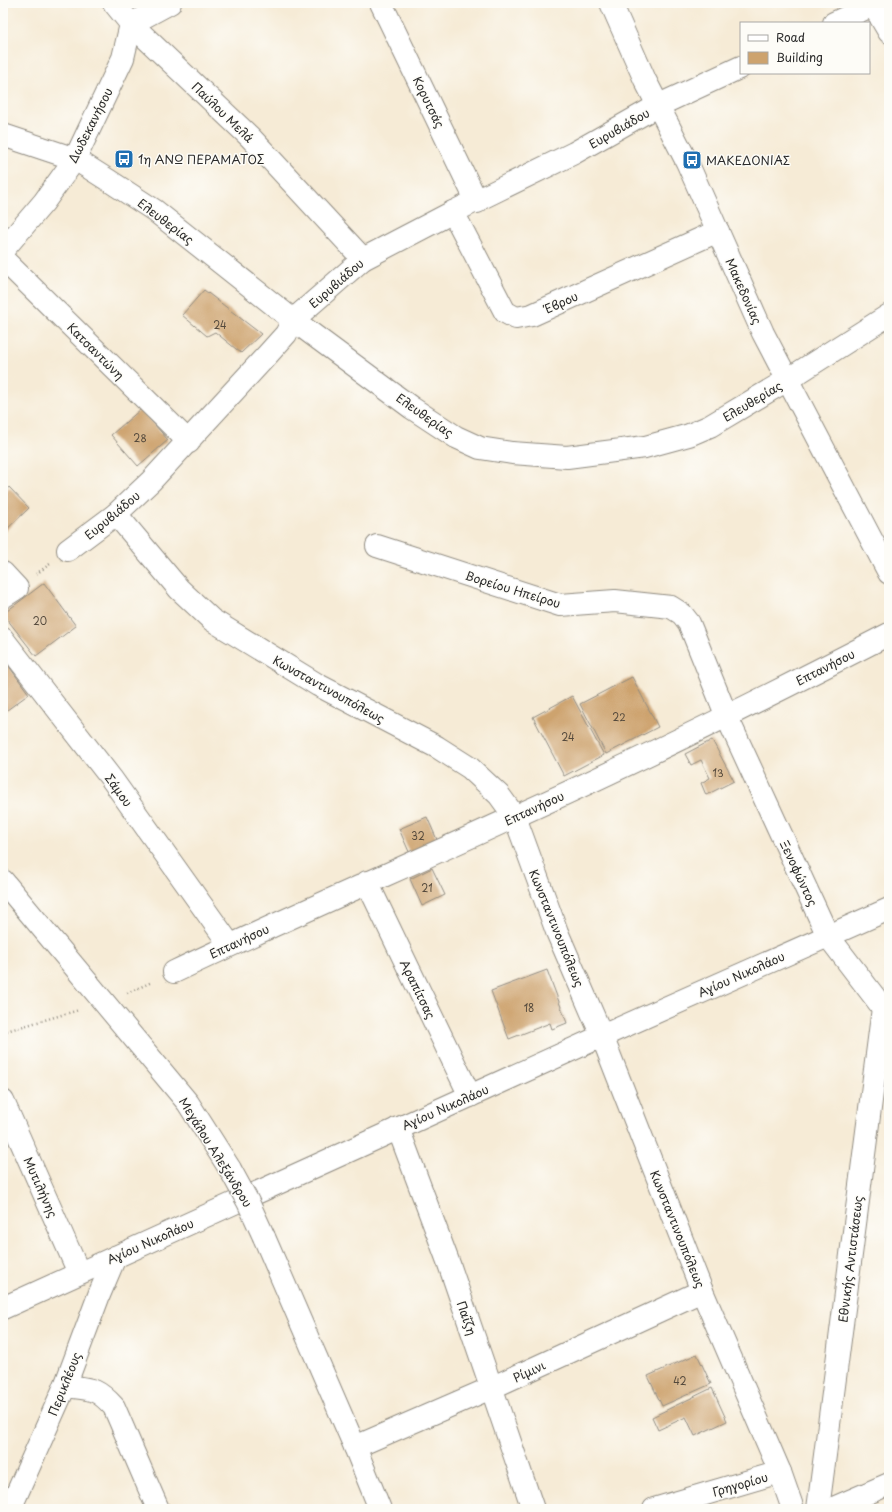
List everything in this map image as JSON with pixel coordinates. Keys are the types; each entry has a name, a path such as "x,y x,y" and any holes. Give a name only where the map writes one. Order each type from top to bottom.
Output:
{"street":[{"name":"Παύλου Μελά","path":"114,3 131,24 250,137 363,259"},
{"path":"131,24 170,3"},
{"name":"Κορυτσάς","path":"381,3 477,202"},
{"name":"Μακεδονίας","path":"611,3 657,106 687,162 760,326 889,573"},
{"path":"836,22 874,4 889,32"},
{"name":"Δωδεκανήσου","path":"3,250 44,202 75,159 123,58 131,24"},
{"name":"Ευρυβιάδου","path":"68,550 116,514 151,481 189,442 286,334 293,320 363,259 453,212 477,202 574,153 657,106 740,67"},
{"name":"Ελευθερίας","path":"3,135 75,159 154,210 293,320 412,408 451,433 480,448 512,453 567,457 645,447 689,435 710,426 787,380 889,315"},
{"name":"Έβρου","path":"453,212 505,312 516,318 532,315 718,231"},
{"name":"Κατσαντώνη","path":"3,259 189,442"},
{"name":"Κωνσταντινουπόλεως","path":"116,514 179,589 212,620 318,685 437,747 470,768 498,794 515,817 557,932 602,1036 702,1291 780,1472 793,1509"},
{"name":"Βορείου Ηπείρου","path":"377,546 560,605 615,601 671,607 682,614 689,623 727,717"},
{"name":"Επτανήσου","path":"174,972 367,882 515,817 727,717 889,634"},
{"name":"Σάμου","path":"3,639 111,778 230,945"},
{"name":"Ξενοφώντος","path":"727,717 828,936 886,1014"},
{"name":"Μεγάλου Αλεξάνδρου","path":"3,881 188,1103 230,1169 248,1202 264,1237 355,1447 380,1509"},
{"name":"Αραπίτσας","path":"367,882 470,1096"},
{"name":"Αγίου Νικολάου","path":"3,1308 602,1036 889,909"},
{"name":"Εθνικής Αντιστάσεως","path":"818,1509 886,1014"},
{"name":"Μυτιλήνης","path":"3,1101 79,1273"},
{"name":"Παΐζη","path":"398,1128 449,1264 534,1509"},
{"name":"Περικλέους","path":"10,1509 65,1386 115,1257"},
{"name":"Ρίμινι","path":"355,1447 491,1388 702,1291"},
{"path":"65,1386 92,1389 106,1398 114,1407 158,1509"},
{"name":"Γρηγορίου","path":"654,1509 780,1472"},
{"path":"831,1509 889,1484"}],"path":[{"path":"8,586 68,550"}],"building":[{"path":"204,290 261,334 241,353 215,332 207,336 182,315"},
{"path":"141,409 168,440 138,466 111,435"},
{"path":"9,487 29,508 3,533 3,494"},
{"path":"44,583 76,626 36,656 3,614"},
{"path":"3,658 29,694 3,713"},
{"path":"632,677 658,727 606,754 580,704"},
{"path":"572,696 604,755 564,776 533,717"},
{"path":"712,740 734,781 706,795 701,783 710,778 701,760 691,765 685,754"},
{"path":"427,817 438,842 410,854 399,829"},
{"path":"432,868 445,895 422,906 410,879"},
{"path":"547,970 567,1023 552,1029 550,1023 509,1039 491,991"},
{"path":"697,1354 711,1384 662,1406 648,1376"},
{"path":"712,1388 727,1421 695,1436 686,1417 658,1430 652,1417"}],"place":[{"name":"1η ΑΝΩ ΠΕΡΑΜΑΤΟΣ","path":"124,159"},
{"name":"ΜΑΚΕΔΟΝΙΑΣ","path":"692,160"}]}
